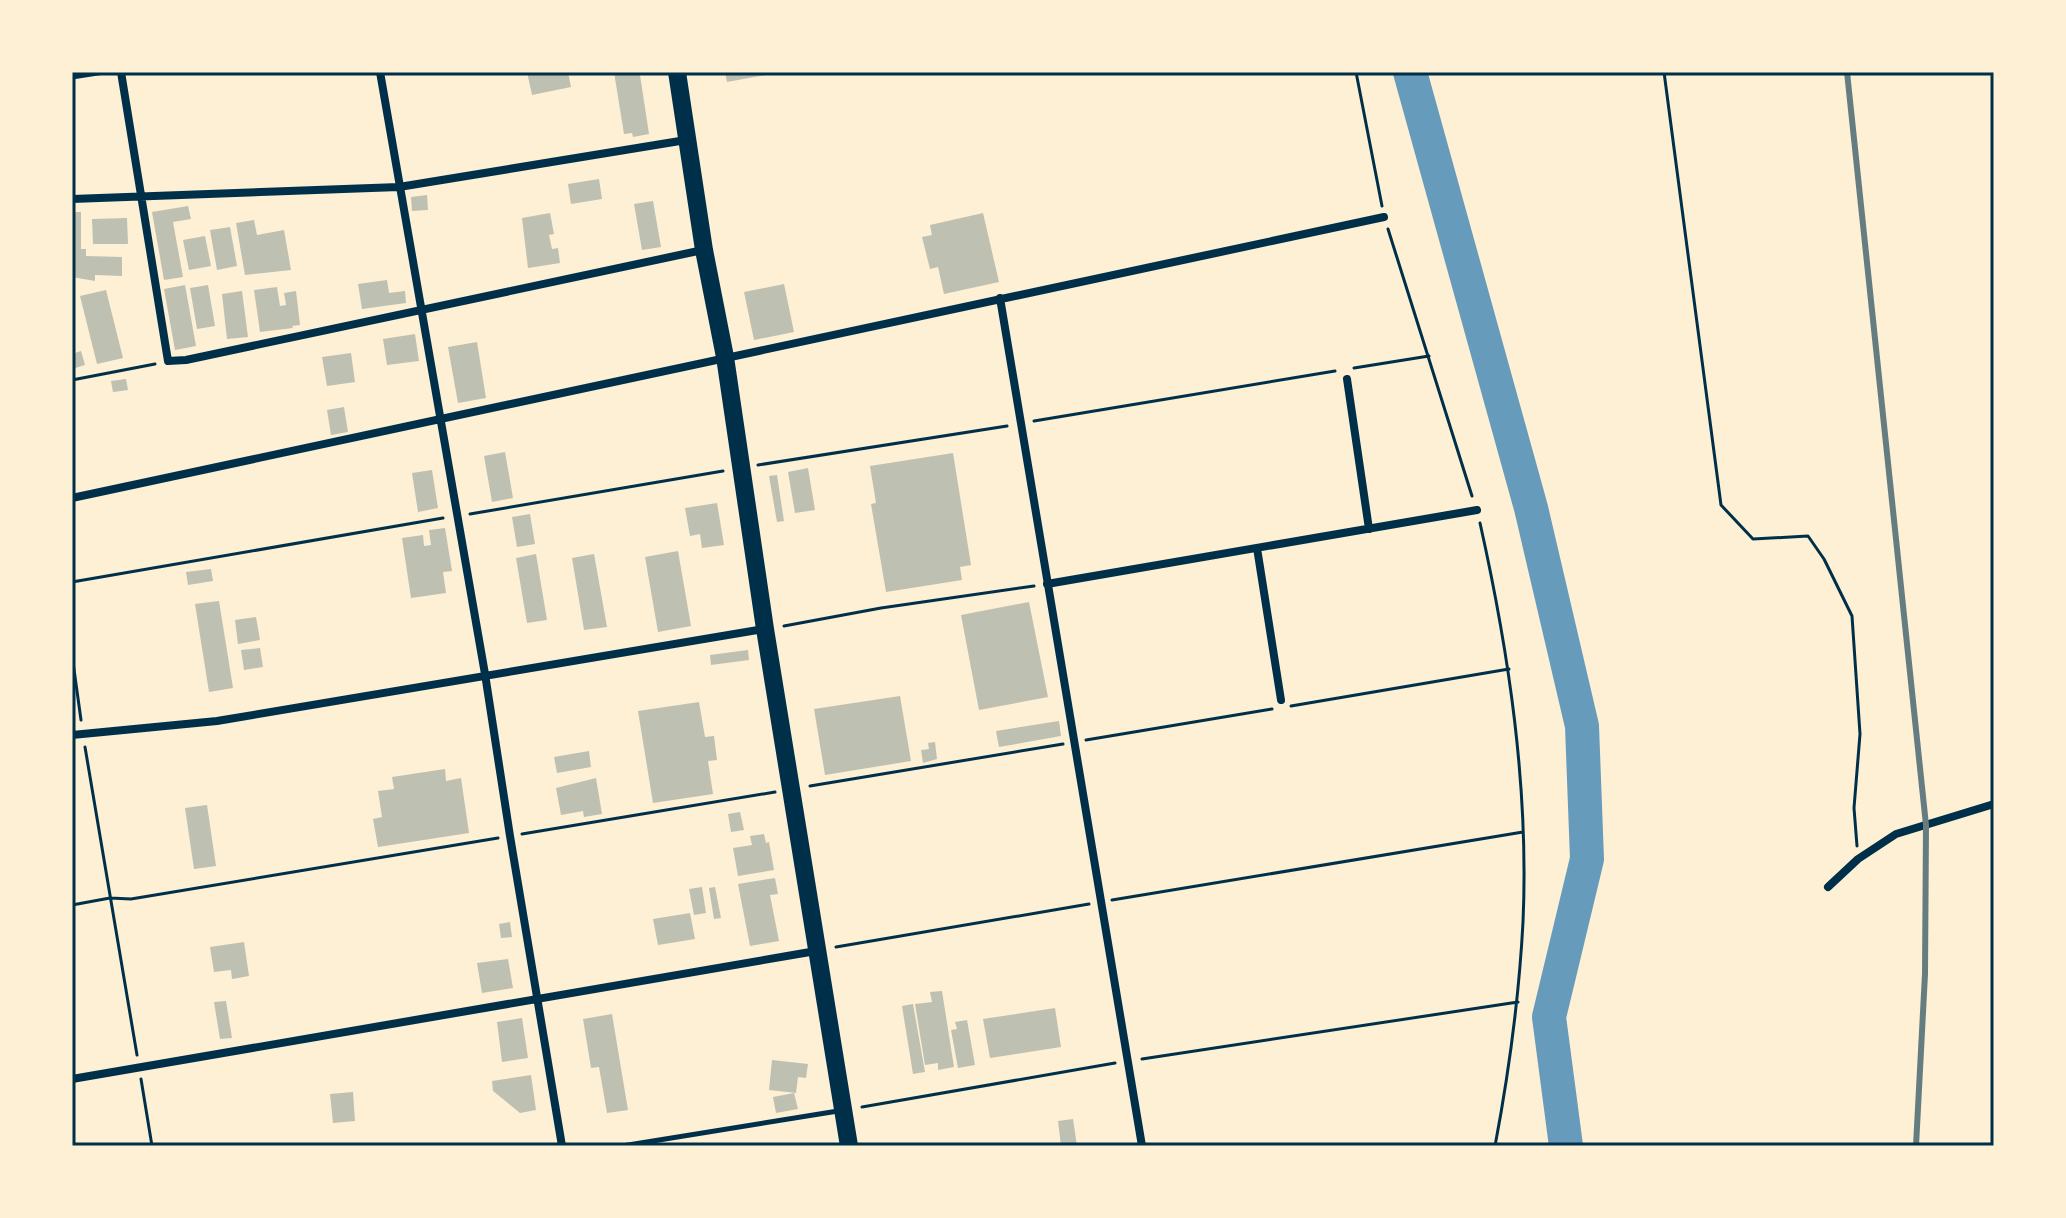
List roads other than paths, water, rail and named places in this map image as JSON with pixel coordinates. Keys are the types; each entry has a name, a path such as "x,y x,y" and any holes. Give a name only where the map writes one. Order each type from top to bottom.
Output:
{"highway":[{"path":"677,72 849,1146"}],"street":[{"path":"121,72 168,361 186,360 423,311 704,250"},
{"path":"380,72 485,674 562,1146"},
{"path":"72,199 399,187 687,140"},
{"path":"72,498 1384,217"},
{"path":"1000,298 1142,1146"},
{"path":"1347,379 1369,529"},
{"path":"1047,584 1477,510"},
{"path":"1257,548 1279,704"},
{"path":"72,735 217,721 765,629"},
{"path":"1828,887 1858,859 1896,834 1994,804"},
{"path":"72,1079 817,951"}],"lane":[{"path":"72,77 104,72"},
{"path":"622,1146 843,1110"}],"waterway":[{"path":"1410,72 1531,508 1582,726 1587,859 1549,1017 1566,1146"}],"railway":[{"path":"1847,72 1926,825 1925,974 1916,1146"}]}
